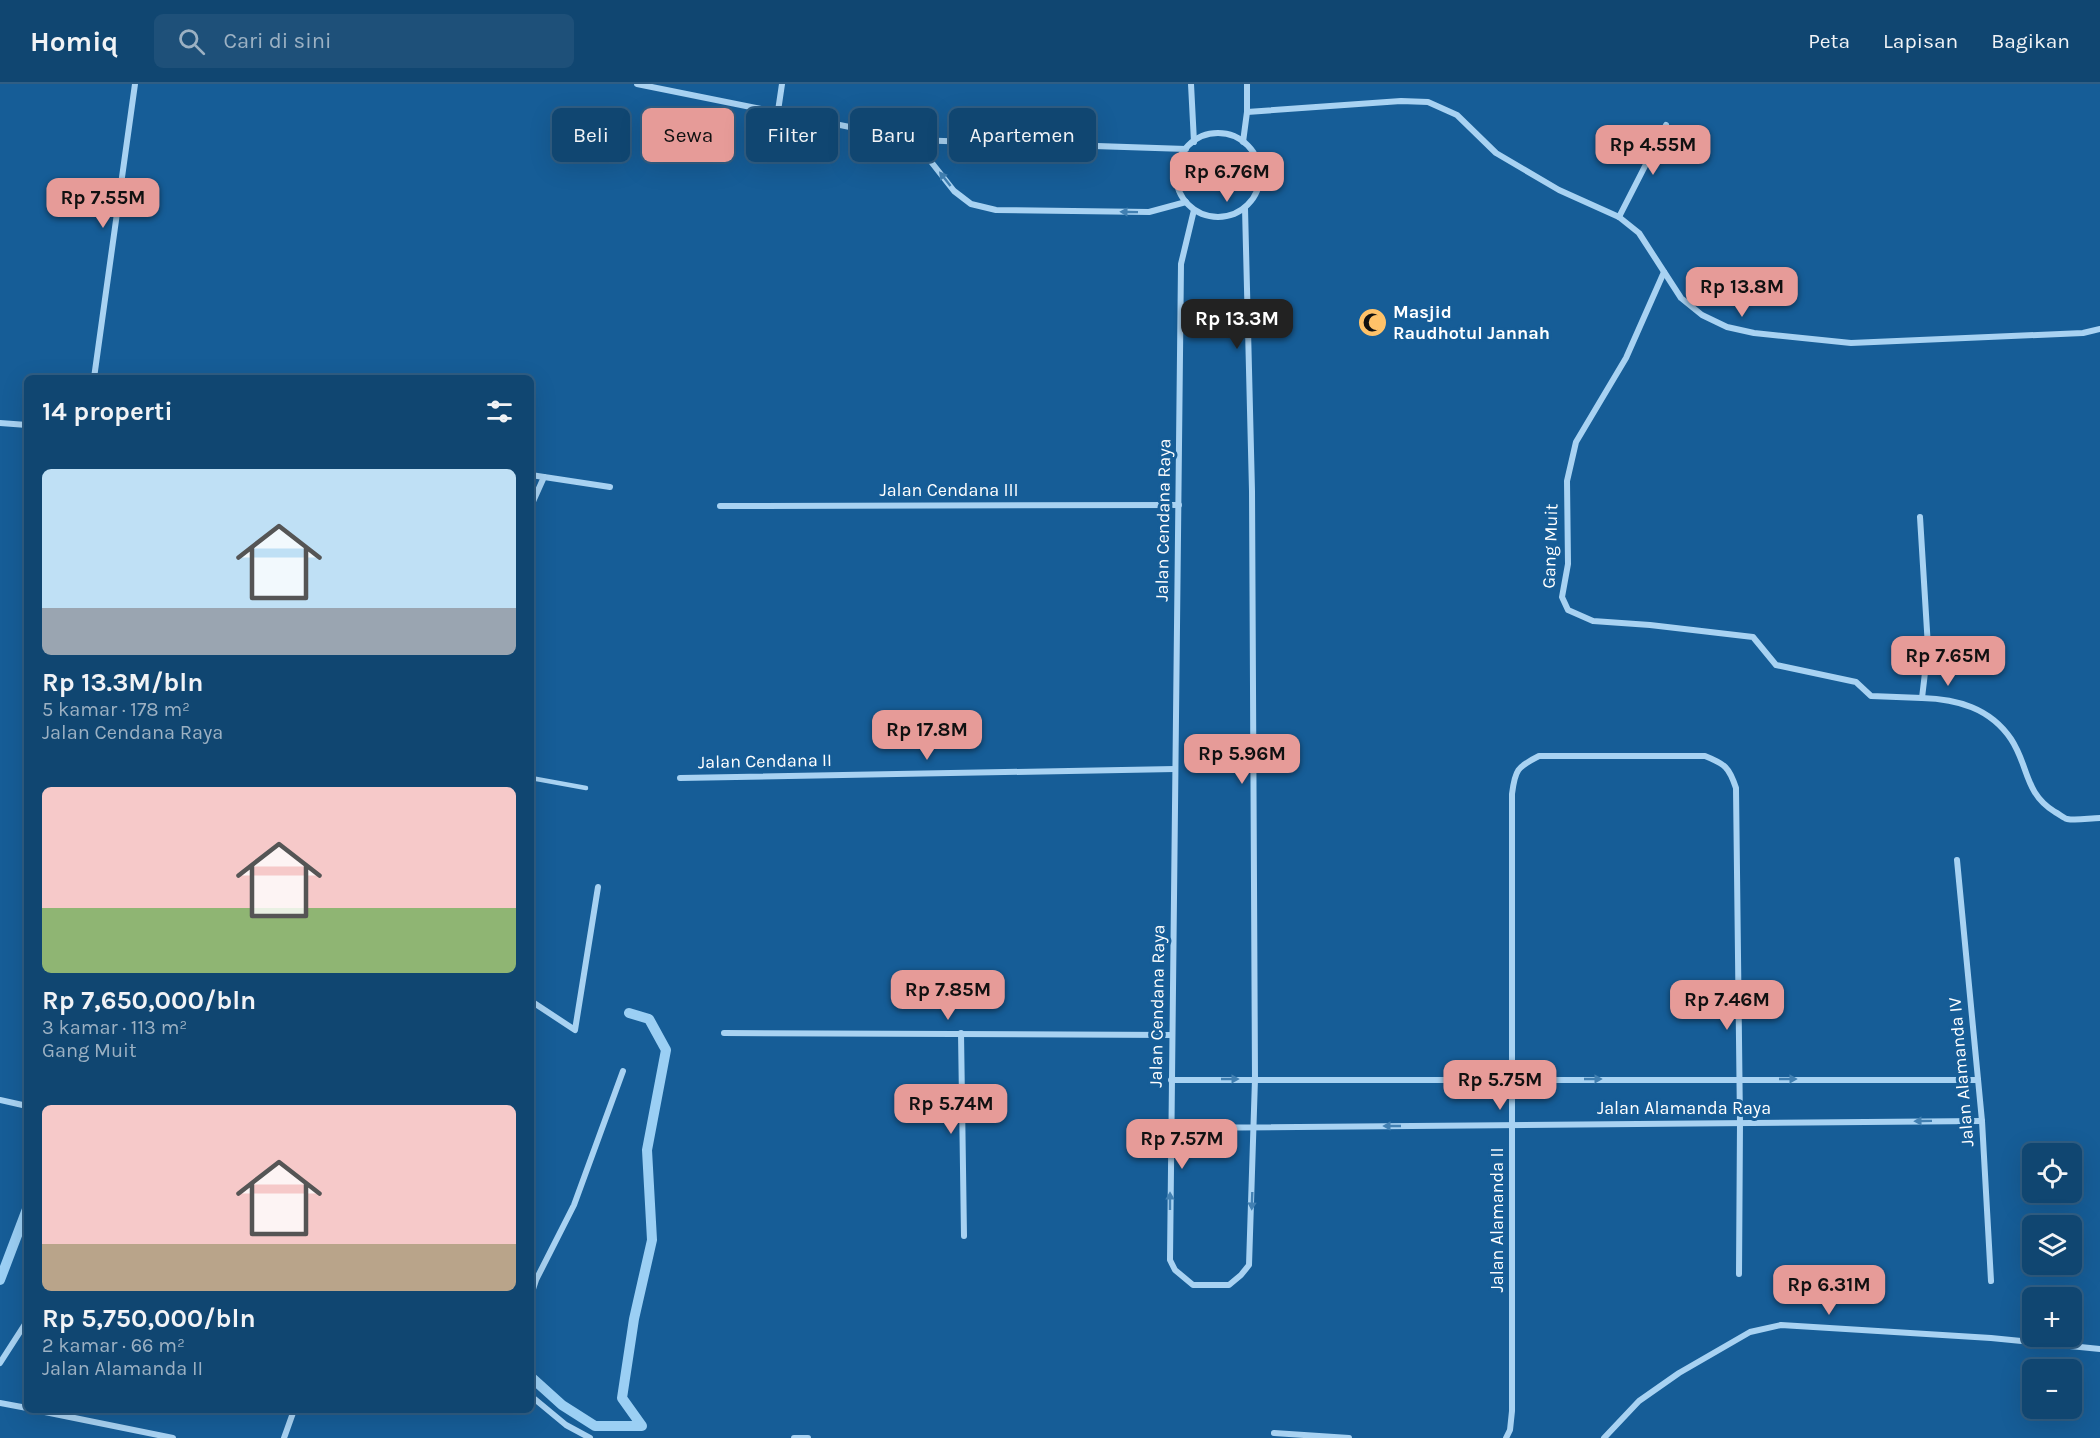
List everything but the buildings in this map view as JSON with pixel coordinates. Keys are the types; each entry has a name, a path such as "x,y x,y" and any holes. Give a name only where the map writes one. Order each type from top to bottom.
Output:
{"street":[{"path":"94,375 135,84"},
{"path":"637,84 762,108"},
{"path":"778,108 782,84"},
{"path":"1191,84 1194,142"},
{"path":"1243,142 1247,112 1247,84"},
{"path":"1247,112 1401,101 1428,102 1457,115 1496,153 1559,190 1619,217 1639,233 1681,298 1702,315 1727,327 1754,333 1851,343 2083,333 2100,328"},
{"path":"1619,217 1666,125"},
{"path":"1218,133 1231,136 1251,149 1260,169 1258,190 1245,208 1236,213 1214,217 1194,210 1186,202 1179,190 1176,176 1179,162 1186,149 1194,142 1205,135 1218,133"},
{"path":"937,141 1186,149"},
{"path":"931,162 954,191 971,204 996,210 1149,212 1186,202"},
{"name":"Jalan Cendana Raya","path":"1194,210 1182,264 1170,1260 1175,1270 1194,1285 1228,1285 1241,1275 1249,1264 1256,1079 1252,503 1245,208"},
{"name":"Gang Muit","path":"1664,272 1626,358 1576,442 1567,482 1568,564 1562,597 1568,610 1593,621 1754,637 1776,665 1856,682 1871,696 1948,699 1970,706 1989,717 2011,738 2030,785 2044,805 2067,819 2100,818"},
{"path":"0,423 24,425"},
{"path":"534,476 610,487"},
{"path":"534,499 544,477"},
{"name":"Jalan Cendana III","path":"720,506 1179,505"},
{"path":"1920,517 1928,647 1922,698"},
{"name":"Jalan Alamanda II","path":"1506,1438 1510,1430 1512,1411 1512,794 1514,775 1521,764 1539,756 1705,756 1724,763 1731,773 1736,788 1740,1123 1739,1274"},
{"name":"Jalan Cendana II","path":"680,778 1175,769"},
{"name":"Jalan Alamanda IV","path":"1957,860 1982,1121 1991,1281"},
{"path":"534,1003 575,1030 598,887"},
{"path":"724,1033 1172,1035"},
{"path":"961,1033 964,1236"},
{"path":"534,1286 574,1206 623,1071"},
{"name":"Jalan Alamanda Raya","path":"1171,1080 1978,1080"},
{"path":"0,1100 24,1105"},
{"name":"Jalan Alamanda Raya","path":"1171,1128 1982,1121"},
{"path":"1604,1438 1639,1401 1679,1373 1750,1332 1781,1325 1991,1338 2100,1349"},
{"path":"0,1363 24,1326"},
{"path":"534,1398 566,1425 590,1438"},
{"path":"0,1403 24,1407"},
{"path":"50,1413 173,1438"},
{"path":"284,1438 293,1413"},
{"path":"1274,1433 1349,1438"},
{"path":"794,1438 808,1438"}],"lane":[{"path":"534,779 586,788"}],"waterway":[{"path":"534,1380 562,1405 595,1426 642,1426 622,1398 634,1319 652,1240 647,1150 666,1050 649,1019 629,1013"},
{"path":"0,1280 24,1217"}],"place":[{"name":"Masjid Raudhotul Jannah","path":"1372,322"}]}
